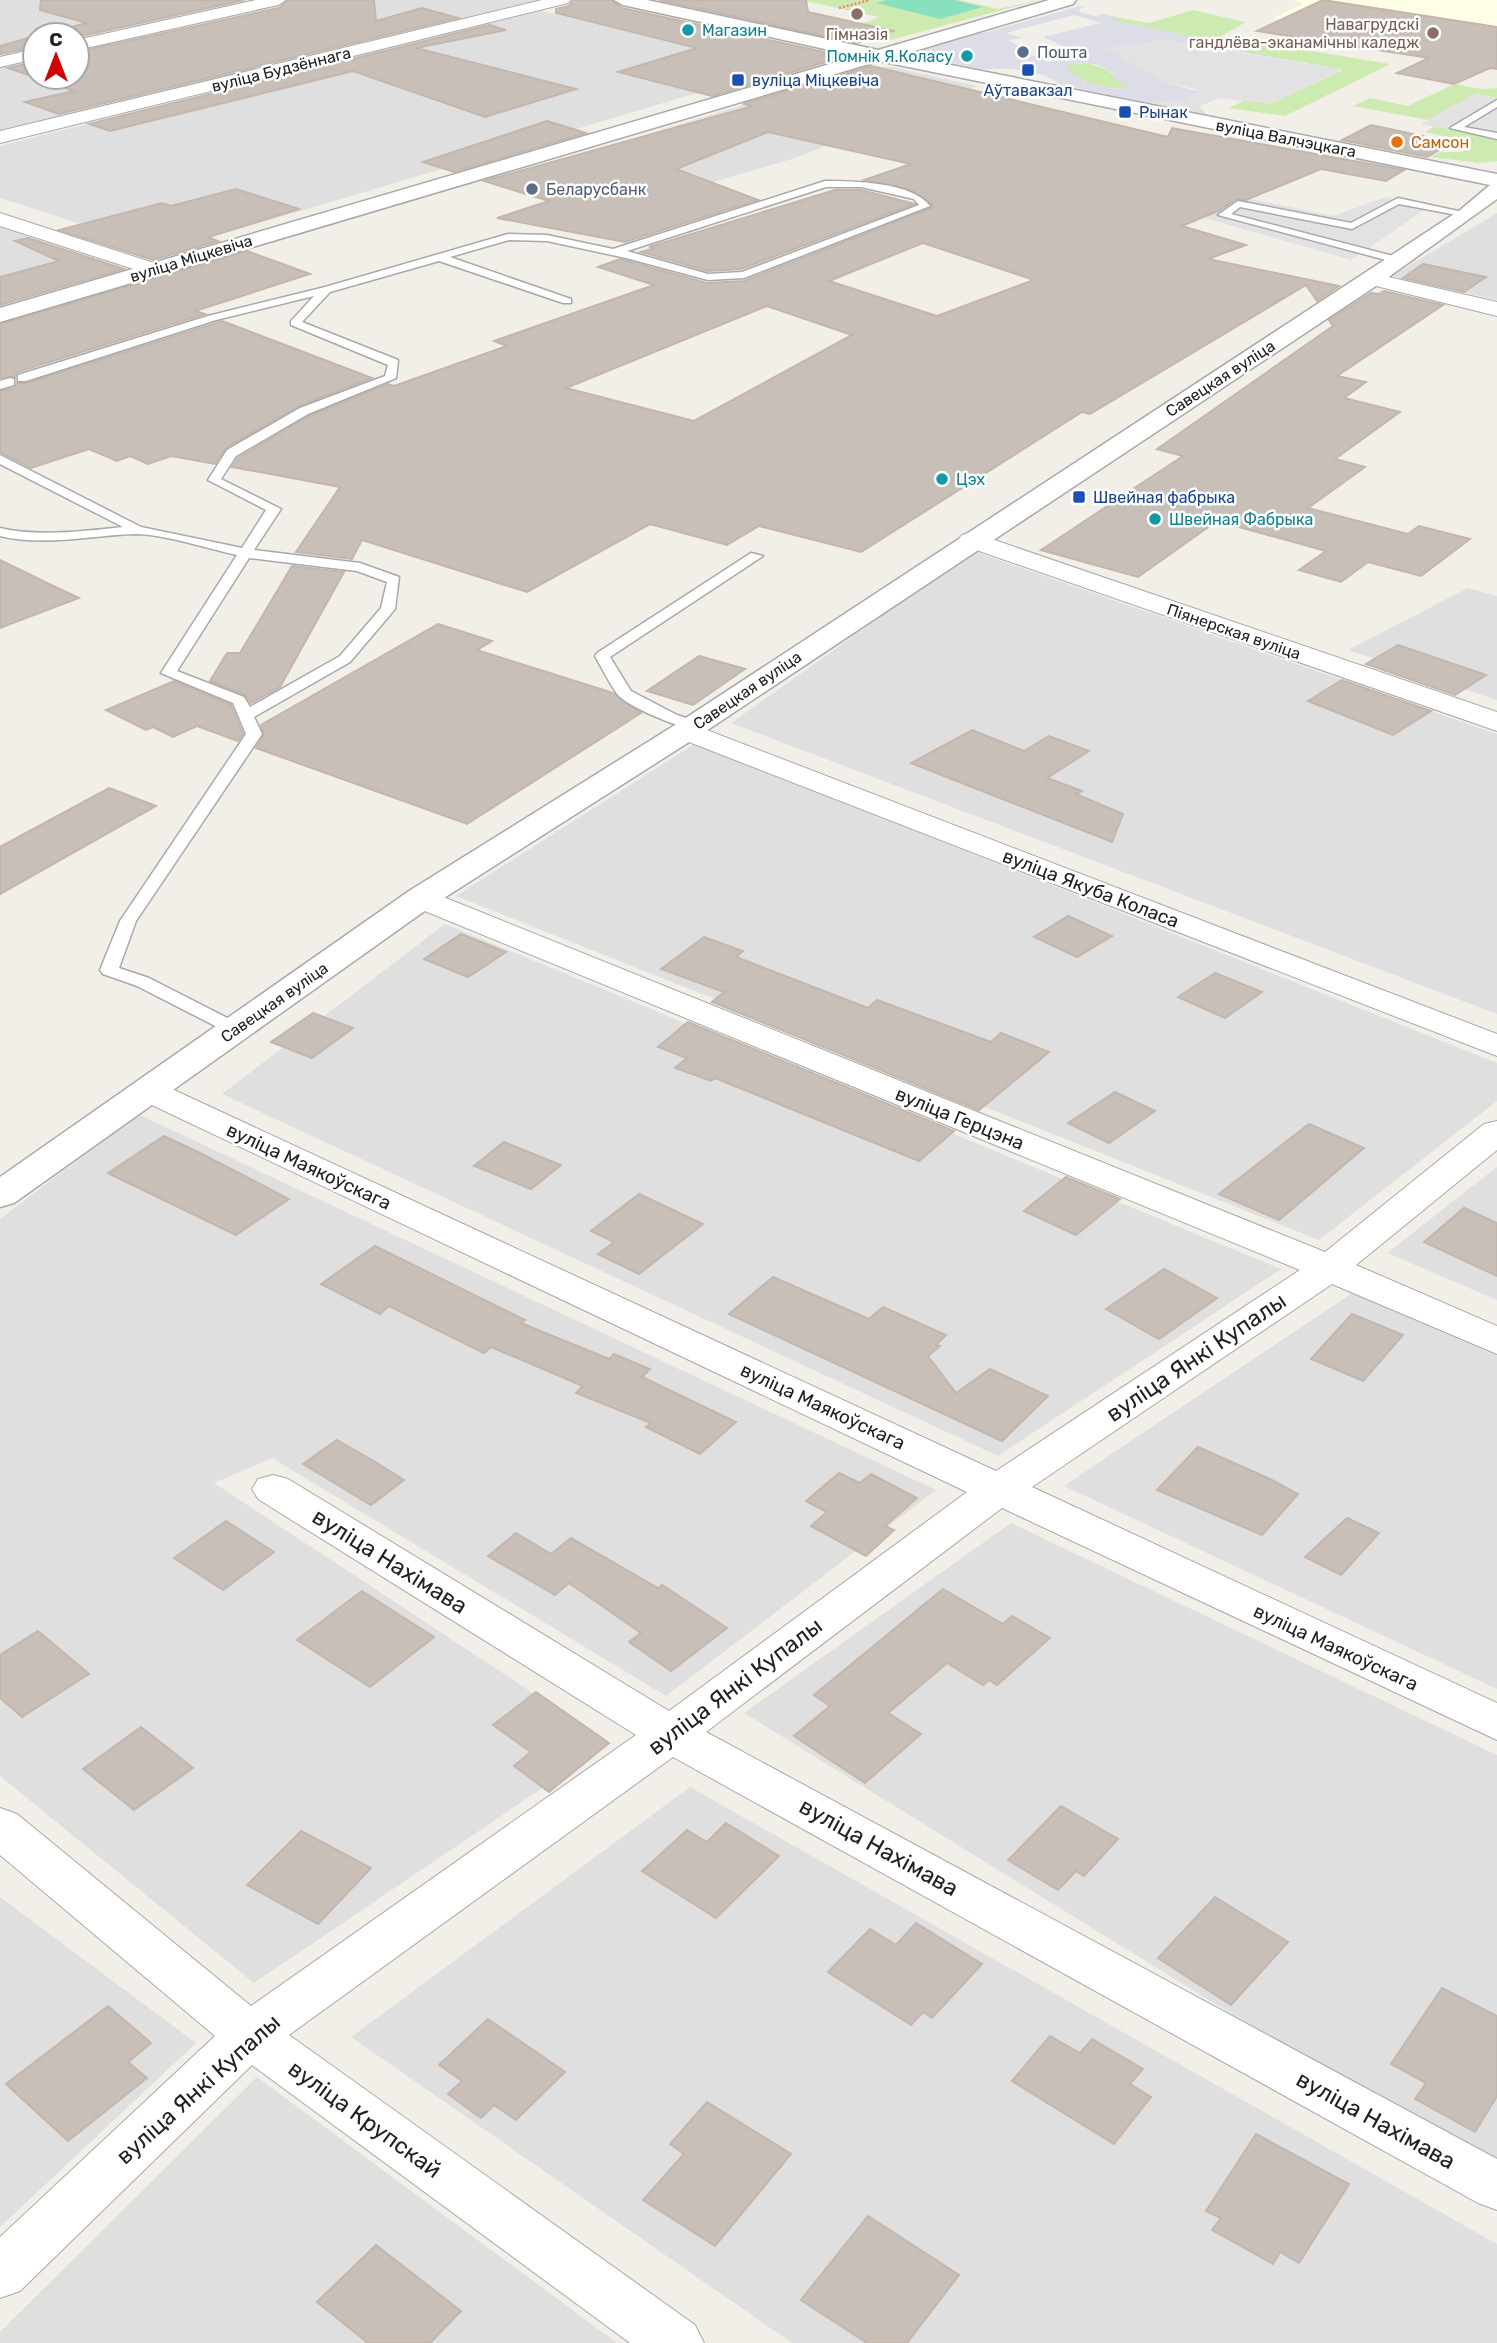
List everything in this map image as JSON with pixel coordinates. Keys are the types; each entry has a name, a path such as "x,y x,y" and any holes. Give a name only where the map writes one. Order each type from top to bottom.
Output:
{"street":[{"path":"91,42 278,0"},
{"name":"вуліца Будзённага","path":"0,137 562,0"},
{"name":"вуліца Валчэцкага","path":"623,0 875,55 1497,180"},
{"name":"вуліца Міцкевіча","path":"0,315 1067,0"},
{"path":"0,62 21,57"},
{"name":"Савецкая вуліца","path":"0,1195 421,898 690,728 971,540 1371,279 1467,214 1497,189"},
{"path":"0,219 153,269"},
{"path":"1371,279 1497,309"},
{"name":"Піянерская вуліца","path":"971,540 1497,722"},
{"name":"вуліца Якуба Коласа","path":"690,728 1497,1046"},
{"name":"вуліца Герцэна","path":"421,898 1329,1268 1497,1341"},
{"name":"вуліца Маякоўскага","path":"148,1090 1497,1723"},
{"name":"вуліца Янкі Купалы","path":"0,2273 250,2035 671,1734 999,1489 1329,1268 1497,1132"},
{"name":"вуліца Нахімава","path":"273,1489 671,1734 1497,2186"},
{"name":"вуліца Крупскай","path":"0,1827 250,2035 675,2343"}],"lane":[{"path":"1496,135 1455,128 1497,103"},
{"path":"11,382 212,318 326,290 508,237 547,238 614,252 708,277 744,275 925,206 918,197 861,184 825,184 614,252"},
{"path":"1325,242 1398,201 1467,214"},
{"path":"1352,226 1238,204 1223,215 1397,260"},
{"path":"439,257 567,302"},
{"path":"235,1029 143,982 109,970 128,921 254,734 239,700 168,673 274,509 214,480 231,453 304,411 390,378 394,363 295,323 326,290"},
{"path":"0,458 139,530 246,553 360,567 394,580 388,609 345,659 246,715"},
{"path":"0,532 12,535 81,535 139,530"},
{"path":"690,728 625,694 602,656 756,556"}],"path":[{"path":"839,8 870,0"}],"shaded area":[{"path":"0,0 255,0 91,36 91,21 21,21 21,52 0,57"},
{"path":"292,0 538,0 0,132 0,66 21,61 21,91 91,91 91,45"},
{"name":"Навагрудскі гандлёва-эканамічны каледж","path":"1295,0 1497,0 1497,48 1490,52 1273,18 1303,4"},
{"path":"1080,6 1085,7 1079,9 1080,12 1095,16 1104,14 1116,17 1110,20 1195,37 1188,40 1193,43 1345,69 1164,40 1105,48 1165,82 1199,92 1181,101 1147,103 1060,84 1044,75 1013,69 982,69 914,55 908,51 958,33 984,33","holes":["1074,15 1101,23 1043,37 1072,50 1069,51 1080,58 1048,62 1017,48 1020,47 1008,40 1023,38 1006,33","1067,65 1098,65 1116,75 1112,77 1128,87 1117,89 1084,82 1067,69"]},
{"path":"538,10 767,66 691,91 697,93 166,251 0,198 0,146"},
{"path":"1164,40 1342,70 1270,104 1219,98 1200,106 1207,115 1147,103 1175,102 1197,94 1195,89 1165,82 1103,48"},
{"path":"868,67 892,67 977,86 795,158 696,187 553,163"},
{"path":"1475,94 1497,98 1497,138 1421,124"},
{"path":"1231,195 1333,216 1385,197 1430,206 1351,260 1194,215"},
{"path":"1497,213 1497,300 1392,276"},
{"path":"0,227 120,266 0,301"},
{"path":"973,551 1497,734 1497,1014 731,723"},
{"path":"1468,588 1497,596 1497,700 1348,650"},
{"path":"696,743 1497,1063 1497,1101 1319,1240 456,896"},
{"path":"445,924 1281,1269 998,1456 222,1094"},
{"path":"138,1114 936,1490 666,1696 272,1458 214,1483 609,1743 254,1983 0,1776 0,1219"},
{"path":"1497,1167 1497,1300 1387,1253"},
{"path":"1352,1293 1497,1356 1497,1689 1064,1486"},
{"path":"1011,1523 1497,1755 1497,2161 1272,2039 744,1713"},
{"path":"690,1787 1497,2244 1497,2343 792,2343 351,2037"},
{"path":"0,1897 196,2043 0,2227"},
{"path":"257,2077 617,2343 0,2343 0,2332"}],"green space":[{"path":"801,0 886,0 878,2 982,7 955,0 960,0 998,9 1040,0 890,40 868,39 891,31 862,24 879,17"},
{"path":"886,0 955,0 983,7 940,19 876,3"},
{"path":"1193,10 1246,22 1221,36 1390,64 1285,116 1229,108 1247,99 1270,104 1343,70 1193,43 1188,39 1193,37 1108,20 1116,17 1149,23"},
{"path":"1084,63 1108,71 1129,88 1096,85 1080,79 1067,69 1067,65"},
{"path":"1454,84 1481,89 1497,88 1497,98 1475,94 1428,120 1353,106 1370,98 1408,106"},
{"path":"1435,126 1497,138 1497,161 1479,163 1430,157 1441,152 1462,152 1470,146 1458,139 1425,132"}],"building":[{"path":"41,0 244,0 91,34 91,21 80,21 40,10"},
{"path":"288,0 374,0 376,21 422,8 458,18 59,114 25,102 74,91 91,91 91,49 279,8"},
{"path":"573,0 612,0 622,8 829,53 823,55 839,58 712,96 618,72 697,48 556,13 556,9 569,6"},
{"path":"659,0 806,0 808,12 893,31 857,43"},
{"path":"1323,0 1497,27 1497,69 1490,68 1454,84 1397,73 1429,58 1257,31"},
{"path":"489,25 506,30 416,48 576,89 485,117 353,71 110,131 89,124"},
{"path":"21,40 21,50 0,54 0,46"},
{"path":"21,65 21,73 8,68"},
{"path":"871,66 1168,137 1172,128 1404,170 1386,181 1321,169 1246,200 1236,199 1220,210 1182,226 1246,245 1208,259 1339,286 1317,301 1306,285 1090,414 1082,412 861,552 759,526 727,545 650,524 527,592 362,540 352,559 296,552 340,487 232,467 238,458 309,416 388,384 394,386 507,346 494,341 654,285 598,267 620,259 707,283 744,281 931,208 932,204 911,190 864,180 911,164 768,132 676,169 758,200 625,242 497,218 549,201 484,181 753,106 743,104","holes":["923,243 1034,280 937,316 829,281","767,306 852,335 694,421 566,388"]},
{"path":"547,121 586,133 454,172 423,162"},
{"name":"Самсон","path":"1371,125 1449,144 1427,157 1342,140"},
{"path":"236,189 299,209 208,237 218,241 153,260 59,230 162,203 171,206"},
{"path":"835,190 861,190 915,204 741,269 708,271 641,252 655,248 649,247"},
{"path":"28,238 124,269 0,305 0,277 59,261 15,241"},
{"path":"247,251 310,274 195,311 205,314 17,372 15,377 0,378 0,324"},
{"path":"1423,264 1486,277 1464,292 1403,278"},
{"path":"1384,291 1443,305 1337,376 1366,382 1344,398 1400,412 1335,459 1365,467 1308,508 1408,534 1419,526 1470,539 1421,576 1368,562 1341,582 1299,570 1326,551 1217,521 1138,577 1041,550 1183,456 1157,449 1333,326 1329,320 1371,293 1379,294"},
{"path":"222,321 372,378 299,406 226,448 215,464 171,456 148,464 130,456 117,461 89,449 31,468 0,452 0,391 15,388 17,383 27,383"},
{"path":"0,560 47,583 79,598 0,628"},
{"path":"292,566 344,572 280,687 251,703 245,695 210,681 227,653 240,653"},
{"path":"438,624 492,641 477,650 613,693 641,713 467,824 256,748 264,735 261,725"},
{"path":"1398,645 1486,675 1455,695 1366,664"},
{"path":"699,656 745,669 693,705 647,691"},
{"path":"1342,680 1431,711 1393,735 1308,701"},
{"path":"174,681 231,705 243,734 238,741 197,726 173,737 153,727 146,730 106,710"},
{"path":"972,730 1024,751 1049,736 1089,751 1047,778 1082,791 1076,794 1123,814 1112,842 911,763"},
{"path":"109,788 156,806 0,894 0,847"},
{"path":"1068,916 1112,936 1077,957 1034,937"},
{"path":"461,934 506,952 468,977 424,959"},
{"path":"704,937 743,951 736,957 868,1008 877,1000 991,1042 1001,1033 1049,1052 979,1110 712,1002 724,992 661,969"},
{"path":"1215,973 1262,992 1225,1018 1178,997"},
{"path":"313,1013 353,1028 312,1058 271,1042"},
{"path":"688,1022 954,1131 919,1161 715,1078 711,1081 675,1068 687,1058 658,1047"},
{"path":"1115,1092 1155,1111 1109,1143 1068,1123"},
{"path":"1309,1124 1364,1148 1279,1220 1219,1194"},
{"path":"164,1136 289,1199 236,1235 108,1173"},
{"path":"504,1142 561,1165 531,1189 474,1166"},
{"path":"1066,1177 1120,1199 1076,1235 1024,1211"},
{"path":"639,1194 703,1224 639,1274 598,1254 614,1242 591,1231"},
{"path":"1464,1208 1497,1223 1497,1276 1424,1242"},
{"path":"375,1246 525,1320 521,1323 609,1359 614,1354 650,1369 642,1377 736,1422 700,1454 646,1427 651,1423 576,1393 583,1386 491,1347 484,1353 389,1306 380,1314 321,1284"},
{"path":"1164,1269 1217,1298 1159,1339 1106,1309"},
{"path":"773,1277 869,1319 883,1307 946,1335 936,1345 940,1346 928,1356 956,1393 990,1369 1048,1396 1002,1441 729,1314"},
{"path":"1352,1314 1403,1335 1363,1381 1311,1359"},
{"path":"337,1440 404,1480 371,1505 303,1464"},
{"path":"1198,1447 1298,1494 1262,1535 1157,1490"},
{"path":"839,1473 860,1483 871,1474 917,1498 885,1526 894,1530 866,1556 811,1526 827,1512 806,1501"},
{"path":"1347,1518 1379,1533 1341,1575 1305,1557"},
{"path":"226,1521 274,1552 223,1590 174,1558"},
{"path":"516,1533 551,1554 571,1538 658,1588 662,1585 727,1628 671,1671 629,1642 641,1633 569,1583 555,1595 488,1556"},
{"path":"943,1589 1003,1624 1012,1616 1050,1638 997,1685 989,1680 983,1685 947,1663 888,1713 921,1734 865,1783 794,1736 830,1706 814,1695"},
{"path":"362,1591 434,1637 370,1687 297,1640"},
{"path":"38,1631 89,1674 22,1717 0,1698 0,1655"},
{"path":"536,1692 609,1743 549,1792 514,1766 531,1752 493,1725"},
{"path":"141,1727 193,1768 134,1810 83,1769"},
{"path":"1061,1806 1118,1839 1084,1876 1076,1871 1058,1890 1008,1860"},
{"path":"726,1823 779,1856 716,1918 642,1871 687,1830 707,1842"},
{"path":"301,1831 371,1868 318,1924 247,1885"},
{"path":"1215,1897 1288,1942 1231,2005 1158,1958"},
{"path":"916,1923 982,1964 932,2018 923,2012 911,2025 828,1972 870,1929 896,1945"},
{"path":"1442,1988 1497,2016 1497,2096 1475,2132 1415,2099 1426,2083 1391,2064"},
{"path":"108,2006 151,2043 128,2062 147,2078 68,2141 6,2084"},
{"path":"488,2019 565,2072 516,2120 494,2105 481,2118 448,2094 462,2081 439,2065"},
{"path":"1050,2036 1080,2053 1092,2039 1143,2069 1130,2084 1151,2097 1114,2144 1012,2081"},
{"path":"707,2102 791,2154 715,2246 643,2200 684,2154 670,2144"},
{"path":"1256,2134 1349,2184 1299,2263 1280,2252 1273,2264 1212,2230 1221,2218 1206,2211"},
{"path":"868,2216 959,2275 907,2343 867,2343 801,2300"},
{"path":"376,2245 461,2311 430,2343 368,2343 317,2302"}],"place":[{"name":"Гімназія","path":"857,14"},
{"name":"Магазин","path":"688,30"},
{"name":"Навагрудскі гандлёва-эканамічны каледж","path":"1433,33"},
{"name":"Пошта","path":"1023,52"},
{"name":"Помнік Я.Коласу","path":"967,56"},
{"name":"Аўтавакзал","path":"1028,70"},
{"name":"вуліца Міцкевіча","path":"738,80"},
{"name":"Рынак","path":"1125,112"},
{"name":"Самсон","path":"1397,142"},
{"name":"Беларусбанк","path":"532,189"},
{"name":"Цэх","path":"942,479"},
{"name":"Швейная фабрыка","path":"1079,497"},
{"name":"Швейная Фабрыка","path":"1155,519"}]}
